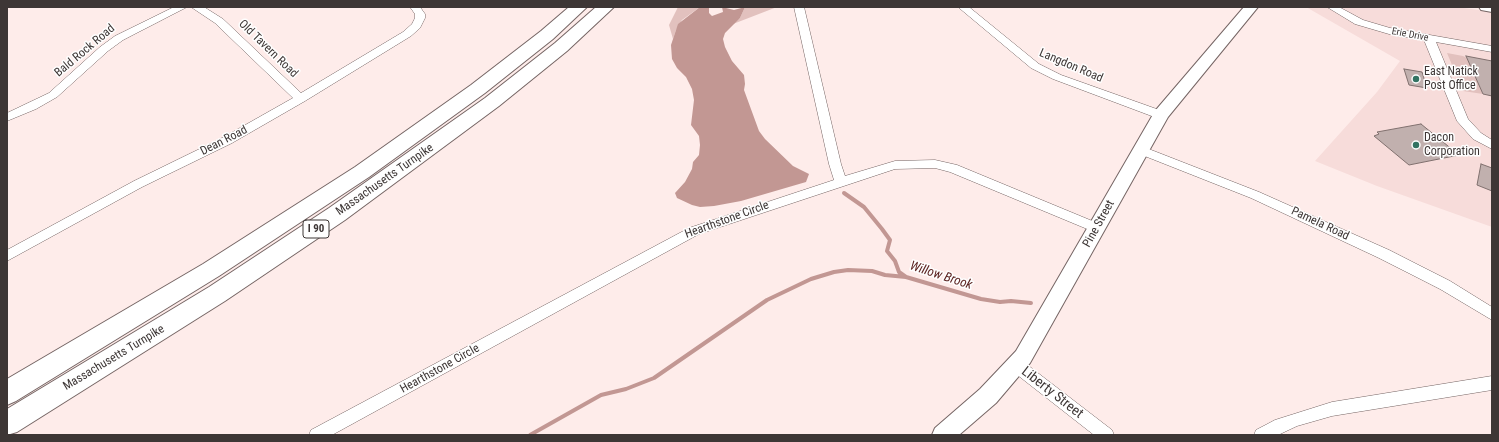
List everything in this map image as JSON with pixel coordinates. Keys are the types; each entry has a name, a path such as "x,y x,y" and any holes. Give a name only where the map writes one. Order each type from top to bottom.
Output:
{"highway":[{"name":"Massachusetts Turnpike","path":"7,393 211,270 351,179 478,89 542,39 579,7"},
{"name":"Massachusetts Turnpike","path":"7,423 217,294 338,214 492,102 556,52 606,7"}],"main road":[{"name":"Pine Street","path":"943,435 988,396 1016,365 1039,331 1161,115 1251,7"},
{"path":"1486,7 1492,8"}],"street":[{"name":"Bald Rock Road","path":"7,117 32,106 57,92 104,49 119,38 182,7"},
{"name":"Old Tavern Road","path":"196,7 219,21 301,99"},
{"name":"Dean Road","path":"7,256 138,184 248,129 301,99 412,30 420,18 420,14 415,7"},
{"path":"798,7 835,164 841,181"},
{"name":"Langdon Road","path":"963,7 1035,66 1057,77 1161,115"},
{"name":"Erie Drive","path":"1332,7 1353,19 1378,29 1428,39 1492,49"},
{"path":"1428,39 1463,121 1478,136 1492,145"},
{"name":"Pamela Road","path":"1141,150 1255,195 1370,247 1445,284 1492,314"},
{"name":"Hearthstone Circle","path":"317,435 684,235 841,181 891,166 920,164 942,165 975,176 1097,228"},
{"name":"Liberty Street","path":"1016,365 1106,435"},
{"path":"1262,435 1297,419 1332,409 1492,382"}],"shaded area":[{"path":"678,7 700,7 682,20 673,39 669,25"},
{"path":"700,7 709,7 709,13 712,16 723,12 722,7 734,10 745,7 740,18 725,33 723,39 725,47 732,61 744,75 744,90 759,131 765,139 793,166 809,174 806,182 741,201 714,206 700,207 677,198 675,193 685,182 692,169 693,162 699,155 700,145 699,136 691,125 694,100 692,89 686,77 677,68 672,59 671,45 678,24"},
{"path":"745,7 777,7 733,24 740,18"},
{"path":"1306,7 1457,7 1492,12 1492,227 1377,186 1315,161 1377,92 1400,61"},
{"path":"1447,53 1467,58 1483,94 1463,91"}],"building":[{"path":"1466,56 1492,61 1492,96 1483,94"},
{"name":"East Natick Post Office","path":"1404,69 1422,72 1427,88 1409,85"},
{"name":"Dacon Corporation","path":"1421,124 1459,155 1409,165 1374,136 1379,134 1377,132"},
{"path":"1481,164 1492,168 1492,191 1477,185"}],"waterway":[{"name":"Willow Brook","path":"844,193 864,207 882,229 890,240 887,251 895,261 899,272 906,277"},
{"path":"530,435 601,395 626,389 654,378 767,300 811,279 834,272 848,270 872,271 885,275 906,277"},
{"name":"Willow Brook","path":"906,277 981,299 1000,302 1011,301 1031,303"}],"place":[{"name":"East Natick Post Office","path":"1416,79"},
{"name":"Dacon Corporation","path":"1416,145"}]}
